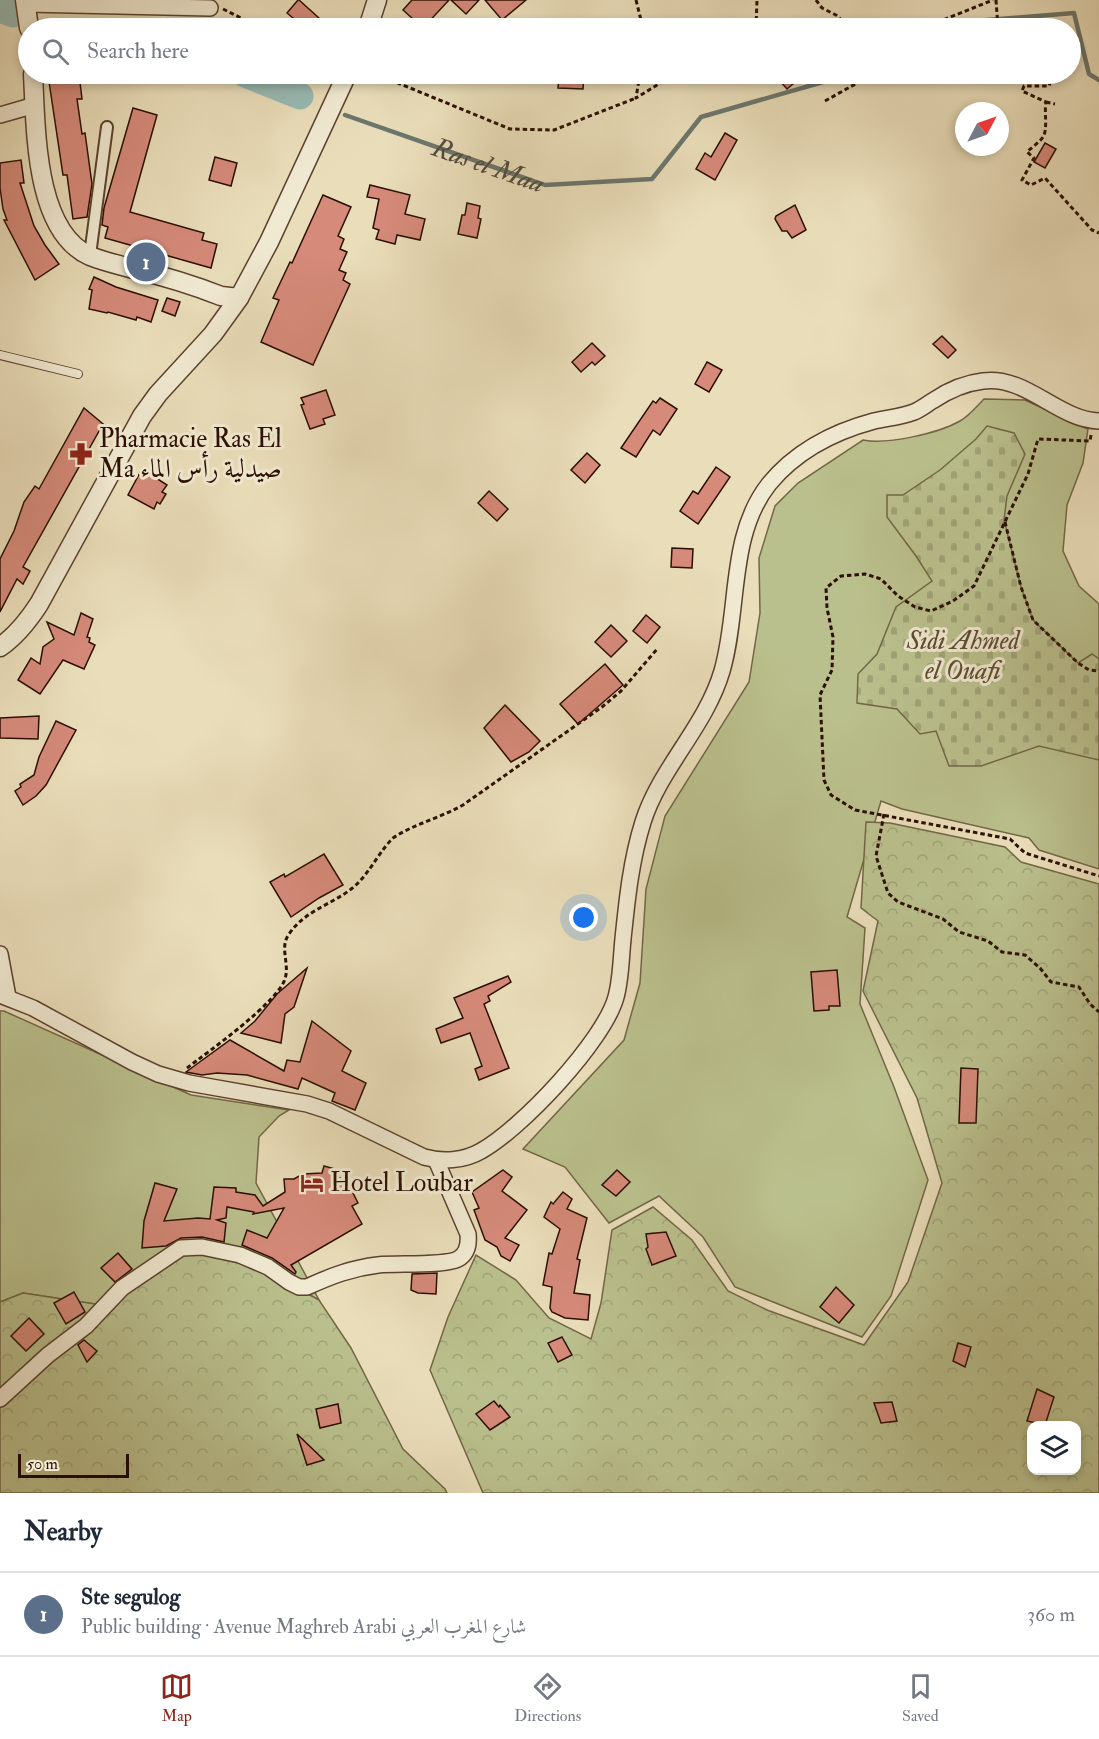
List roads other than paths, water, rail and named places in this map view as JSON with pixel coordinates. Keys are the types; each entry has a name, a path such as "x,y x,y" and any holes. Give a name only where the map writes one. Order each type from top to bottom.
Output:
{"street":[{"path":"374,18 377,0"},
{"path":"28,18 26,2 210,8"},
{"path":"34,84 41,168 48,207 56,224 68,240 78,249 90,255 221,296 239,298"},
{"path":"0,647 12,639 30,619 142,416 213,334 239,298 269,242 343,84"},
{"path":"0,115 35,105"},
{"path":"90,255 108,127"},
{"path":"0,954 4,996 33,1008 132,1062 189,1083 307,1104 330,1111 424,1157 436,1160 461,1159 480,1152 511,1130 534,1109 582,1054 605,1022 615,1000 633,861 643,820 661,782 705,710 721,675 730,639 741,544 753,507 770,484 790,463 820,441 844,430 916,411 963,385 987,380 1006,383 1034,393 1077,417 1099,421"},
{"path":"0,1399 48,1355 86,1326 122,1288 181,1248 202,1247 240,1255 268,1267 299,1287 307,1287 352,1268 444,1262 458,1258 467,1247 468,1234 436,1160"}],"lane":[{"path":"0,356 78,374"}],"waterway":[{"name":"Ras el Maa","path":"0,9 13,14"},
{"name":"Ras el Maa","path":"1012,18 1074,13 1075,18"},
{"name":"Ras el Maa","path":"1081,41 1089,74 1099,80"},
{"name":"Ras el Maa","path":"270,84 300,96"},
{"name":"Ras el Maa","path":"345,115 545,185 652,179 701,117 816,84"}],"place":[{"name":"Ste segulog","path":"146,262"},
{"name":"Pharmacie Ras El Ma صيدلية رأس الماء","path":"81,454"},
{"name":"Hotel Loubar","path":"312,1183"}],"park label":[{"name":"Sidi Ahmed el Ouafi","path":"963,656"}]}
